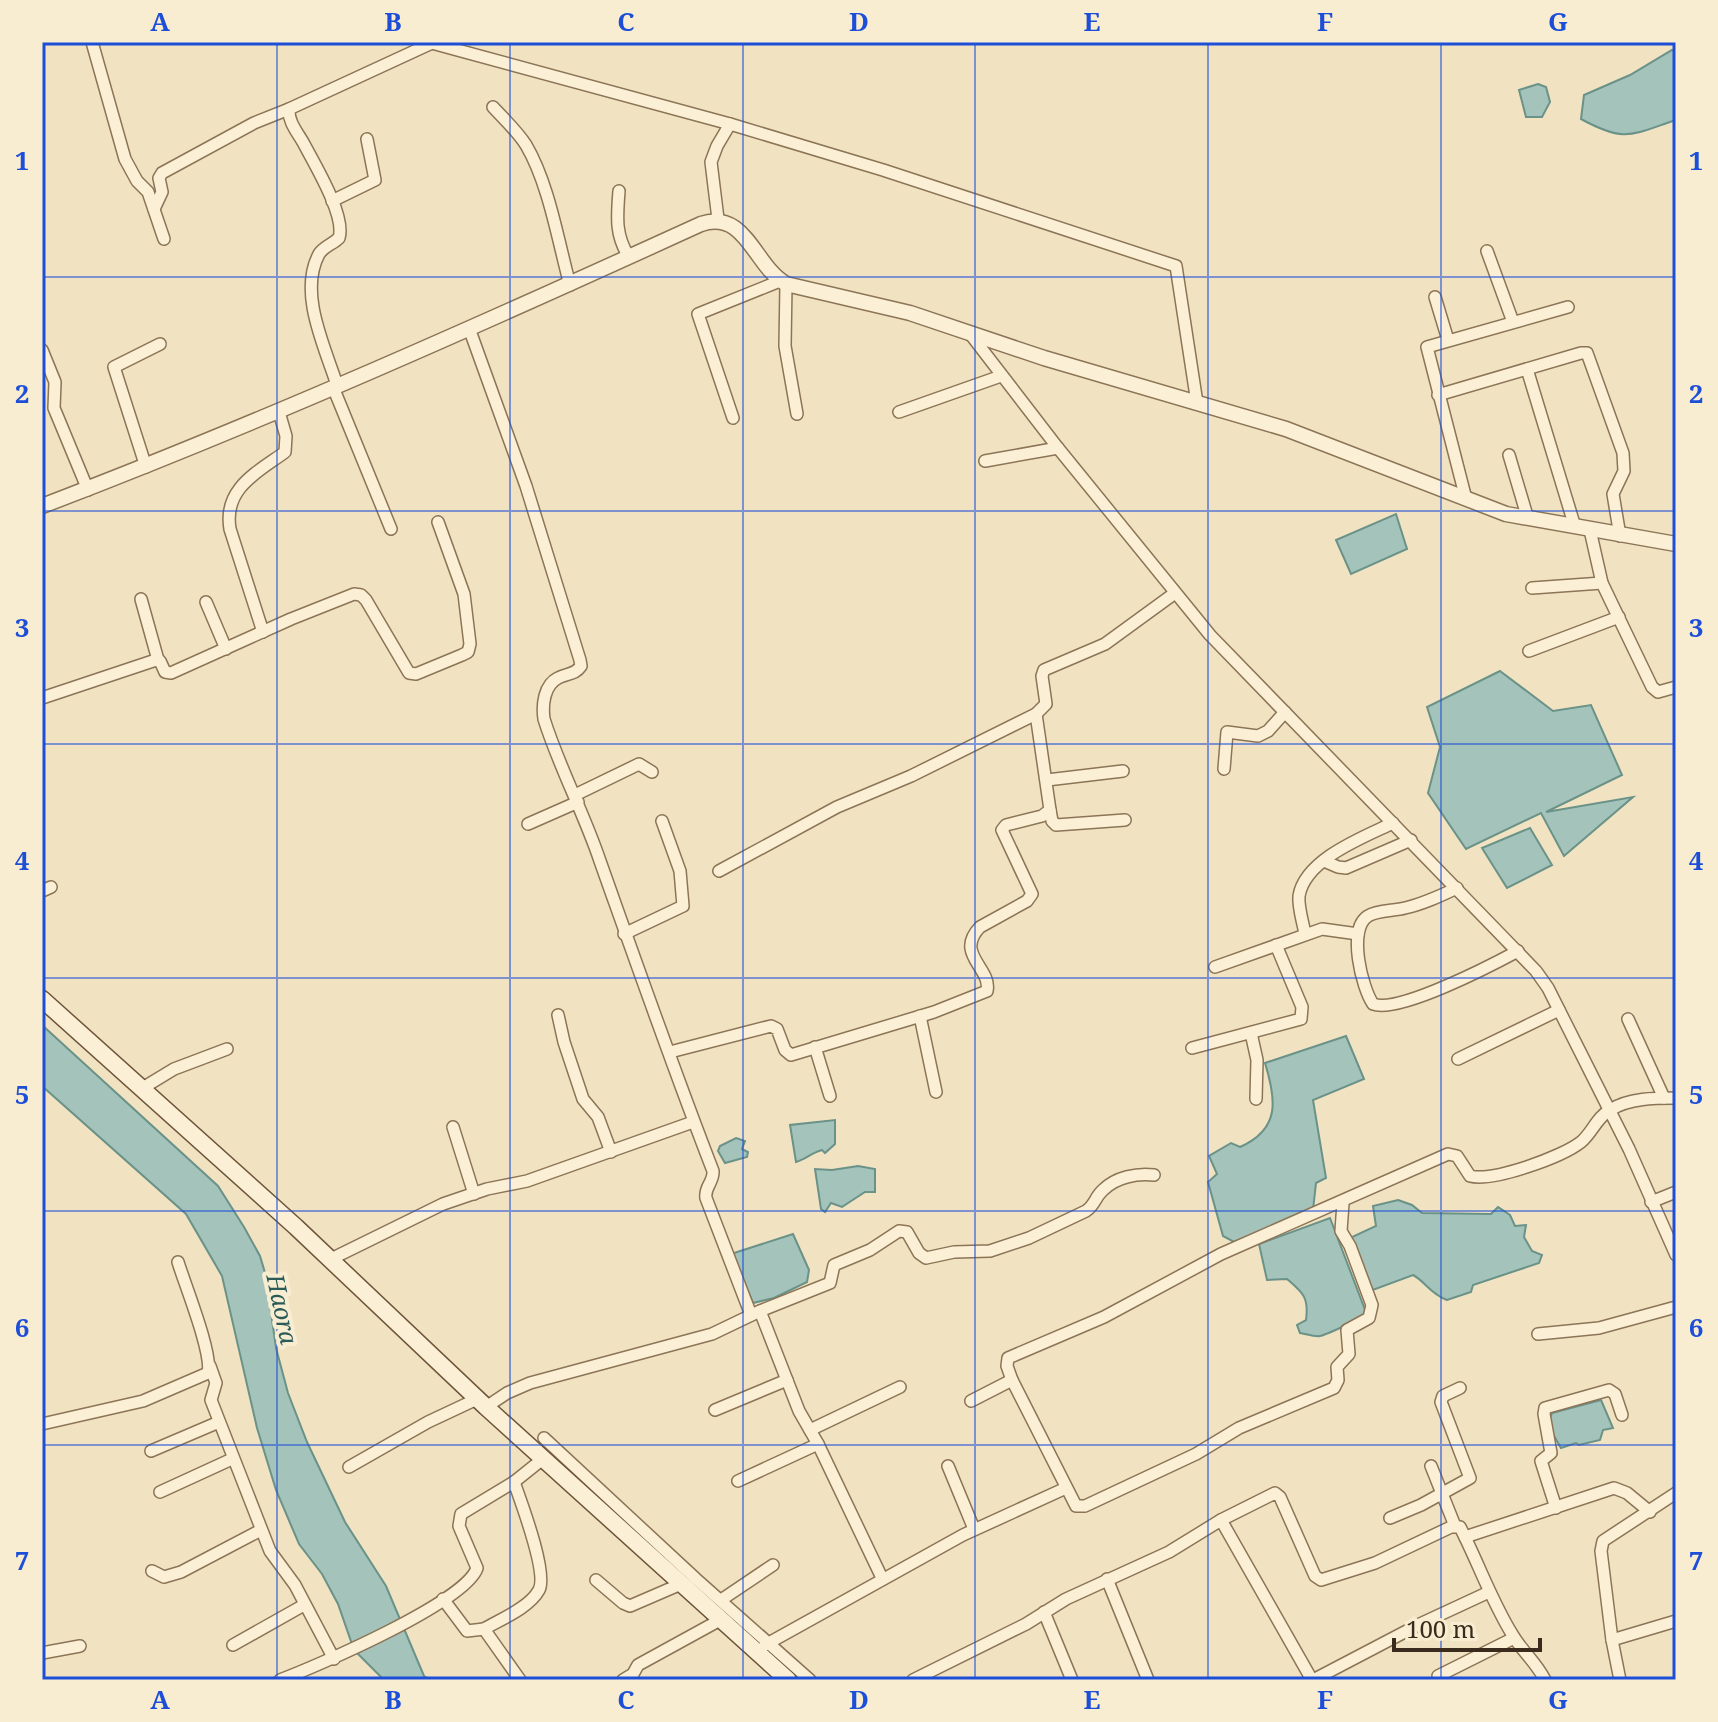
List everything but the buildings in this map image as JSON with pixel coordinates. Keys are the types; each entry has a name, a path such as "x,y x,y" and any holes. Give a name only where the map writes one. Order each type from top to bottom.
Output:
{"main road":[{"path":"42,999 296,1227 482,1403 720,1620 762,1646 788,1680"}],"street":[{"path":"92,42 125,159 137,181 146,188 164,239"},
{"path":"154,209 162,192 159,178 162,173 254,123 430,43 730,124 1176,266 1197,403"},
{"path":"493,107 517,132 530,153 551,214 570,285"},
{"path":"289,109 290,120 341,223 341,234 319,255 311,288 335,386 391,529"},
{"path":"718,219 711,162 730,124"},
{"path":"332,201 375,180 367,139"},
{"path":"619,191 617,236 629,257"},
{"path":"42,506 279,412 718,219 731,225 783,282 910,313 978,338 1286,429 1466,499 1528,519 1676,544"},
{"path":"1487,251 1513,322"},
{"path":"783,282 785,346 797,414"},
{"path":"733,418 698,314 783,282"},
{"path":"1435,297 1448,340"},
{"path":"1466,499 1427,348 1568,307"},
{"path":"469,328 526,486 580,660 581,666 576,672 558,678 549,685 543,711 546,727 576,799 713,1171 712,1181 705,1193 709,1210 882,1578"},
{"path":"978,338 1001,376 1210,635 1543,980 1673,1241 1676,1255"},
{"path":"146,467 114,369 118,364 160,344"},
{"path":"42,350 55,382 54,408 88,490"},
{"path":"1438,395 1587,353 1623,453 1624,471 1613,494 1620,536"},
{"path":"1527,369 1602,583 1655,691 1663,692 1676,687"},
{"path":"899,412 1001,376"},
{"path":"263,632 230,529 229,517 240,486 260,467 285,452 286,436 279,412"},
{"path":"985,461 1058,448"},
{"path":"1509,455 1528,519"},
{"path":"141,599 158,660 169,673 349,595 358,594 366,600 409,673 416,674 468,652 470,644 464,594 438,522"},
{"path":"1532,588 1602,583"},
{"path":"719,871 837,807 981,743 1036,714 1046,704 1044,670 1105,644 1175,593"},
{"path":"206,602 226,649"},
{"path":"1529,651 1619,617"},
{"path":"42,698 158,660"},
{"path":"1224,769 1227,732 1258,736 1268,731 1285,712"},
{"path":"1036,714 1052,821 1056,825 1125,820"},
{"path":"528,824 639,764 652,772"},
{"path":"1047,780 1123,771"},
{"path":"670,1052 771,1026 777,1029 789,1054 961,1003 988,990 988,984 971,953 975,933 980,927 1027,901 1032,894 1002,830 1006,825 1042,816 1050,810"},
{"path":"624,934 653,918 678,910 684,904 680,871 662,821"},
{"path":"1305,934 1299,906 1300,892 1309,877 1337,851 1393,823"},
{"path":"1324,861 1346,868 1411,840"},
{"path":"1457,888 1417,905 1369,915 1358,934 1364,984 1370,1001 1378,1006 1418,997 1486,969 1518,951"},
{"path":"1215,967 1305,934 1329,929 1358,934"},
{"path":"1192,1048 1297,1022 1303,1017 1302,1007 1276,945"},
{"path":"1458,1059 1559,1010"},
{"path":"558,1015 583,1099 598,1117 611,1152"},
{"path":"920,1016 936,1092"},
{"path":"1343,1203 1341,1231 1371,1300 1372,1311 1366,1321 1347,1330 1349,1354 1337,1367 1338,1380 1334,1388 1239,1428 1196,1454 1085,1506 1076,1506 1012,1380 1006,1363 1012,1356 1104,1317 1221,1254 1343,1203 1448,1154 1457,1156 1470,1176 1479,1178 1549,1158 1581,1142 1609,1110 1643,1100 1670,1098 1628,1019"},
{"path":"1251,1033 1257,1060 1256,1099"},
{"path":"815,1047 830,1096"},
{"path":"141,1089 174,1069 227,1049"},
{"path":"329,1260 425,1212 474,1194 517,1184 693,1122"},
{"path":"453,1127 474,1194"},
{"path":"349,1467 428,1422 530,1383 712,1334 830,1283 834,1265 870,1250 903,1230 926,1258 954,1252 990,1251 1029,1238 1086,1211 1094,1205 1101,1191 1126,1177 1141,1173 1154,1175"},
{"path":"1651,1202 1676,1192"},
{"path":"178,1262 216,1383 211,1400 232,1459 273,1556 295,1585 334,1659"},
{"path":"1538,1334 1599,1328 1676,1307"},
{"path":"42,1424 143,1401 202,1377 208,1373 210,1366"},
{"path":"715,1410 787,1380"},
{"path":"971,1401 1012,1380"},
{"path":"810,1430 900,1387"},
{"path":"1390,1518 1470,1478 1441,1402 1443,1396 1460,1388"},
{"path":"1556,1508 1541,1461 1551,1453 1545,1408 1609,1390 1615,1394 1622,1415"},
{"path":"151,1451 219,1422"},
{"path":"544,1438 721,1600 762,1646 810,1680"},
{"path":"738,1481 818,1444"},
{"path":"280,1680 308,1675 414,1618 471,1579 477,1568 459,1526 461,1514 514,1482 544,1458"},
{"path":"160,1492 232,1459"},
{"path":"948,1466 974,1529"},
{"path":"1431,1466 1455,1526"},
{"path":"443,1599 467,1631 484,1629 532,1598 541,1583 539,1563 514,1482"},
{"path":"762,1646 974,1529 1066,1488"},
{"path":"1465,1537 1614,1488 1627,1493 1649,1510"},
{"path":"1620,1680 1601,1551 1603,1541 1676,1493"},
{"path":"913,1680 1107,1579 1169,1552 1261,1498 1277,1494 1315,1576 1321,1580 1375,1563 1455,1526 1460,1527 1514,1638 1545,1680"},
{"path":"1221,1520 1313,1680 1489,1592"},
{"path":"152,1571 164,1577 181,1572 261,1530"},
{"path":"721,1600 773,1565"},
{"path":"1107,1579 1148,1680"},
{"path":"596,1580 630,1606 681,1584"},
{"path":"233,1645 304,1605"},
{"path":"1044,1612 1072,1680"},
{"path":"623,1680 633,1674 638,1665 720,1620"},
{"path":"1612,1640 1676,1621"},
{"path":"484,1629 520,1680"},
{"path":"1438,1676 1514,1638"},
{"path":"42,1653 80,1646"}],"water":[{"path":"1672,50 1676,52 1676,120 1638,133 1619,134 1581,119 1584,95 1630,75"},
{"path":"1538,84 1546,87 1550,102 1542,117 1526,117 1519,90"},
{"path":"1396,514 1407,549 1351,574 1336,540"},
{"path":"1500,671 1553,711 1591,705 1622,775 1546,812 1633,797 1564,856 1541,813 1466,849 1428,793 1440,747 1427,707"},
{"path":"1530,828 1552,865 1507,888 1482,848"},
{"path":"42,1025 218,1186 244,1227 260,1256 266,1276 276,1348 288,1393 307,1442 345,1522 386,1586 424,1676 430,1680 384,1680 354,1650 338,1604 322,1574 299,1544 276,1490 257,1428 222,1276 186,1214 42,1086"},
{"path":"1346,1036 1364,1079 1313,1100 1326,1178 1316,1183 1313,1210 1234,1242 1223,1236 1208,1182 1217,1174 1209,1156 1231,1143 1240,1147 1253,1140 1269,1122 1273,1101 1265,1063"},
{"path":"835,1120 835,1144 825,1153 822,1150 796,1162 790,1125"},
{"path":"736,1138 745,1141 742,1149 748,1152 747,1157 725,1163 718,1151 720,1146"},
{"path":"858,1166 875,1169 875,1192 865,1192 842,1207 831,1203 825,1212 821,1209 815,1169"},
{"path":"1398,1200 1422,1213 1491,1214 1498,1207 1510,1215 1515,1226 1526,1225 1524,1237 1532,1251 1542,1255 1539,1263 1473,1285 1471,1292 1447,1300 1413,1275 1370,1291 1350,1238 1376,1226 1373,1206"},
{"path":"1330,1218 1367,1315 1320,1336 1300,1333 1297,1325 1306,1320 1306,1301 1287,1279 1267,1280 1259,1244"},
{"path":"793,1234 809,1270 807,1282 774,1298 753,1303 734,1253"},
{"path":"1601,1400 1613,1428 1603,1430 1600,1440 1561,1448 1547,1424 1552,1413"}],"water label":[{"name":"Haora","path":"283,1309"}]}
